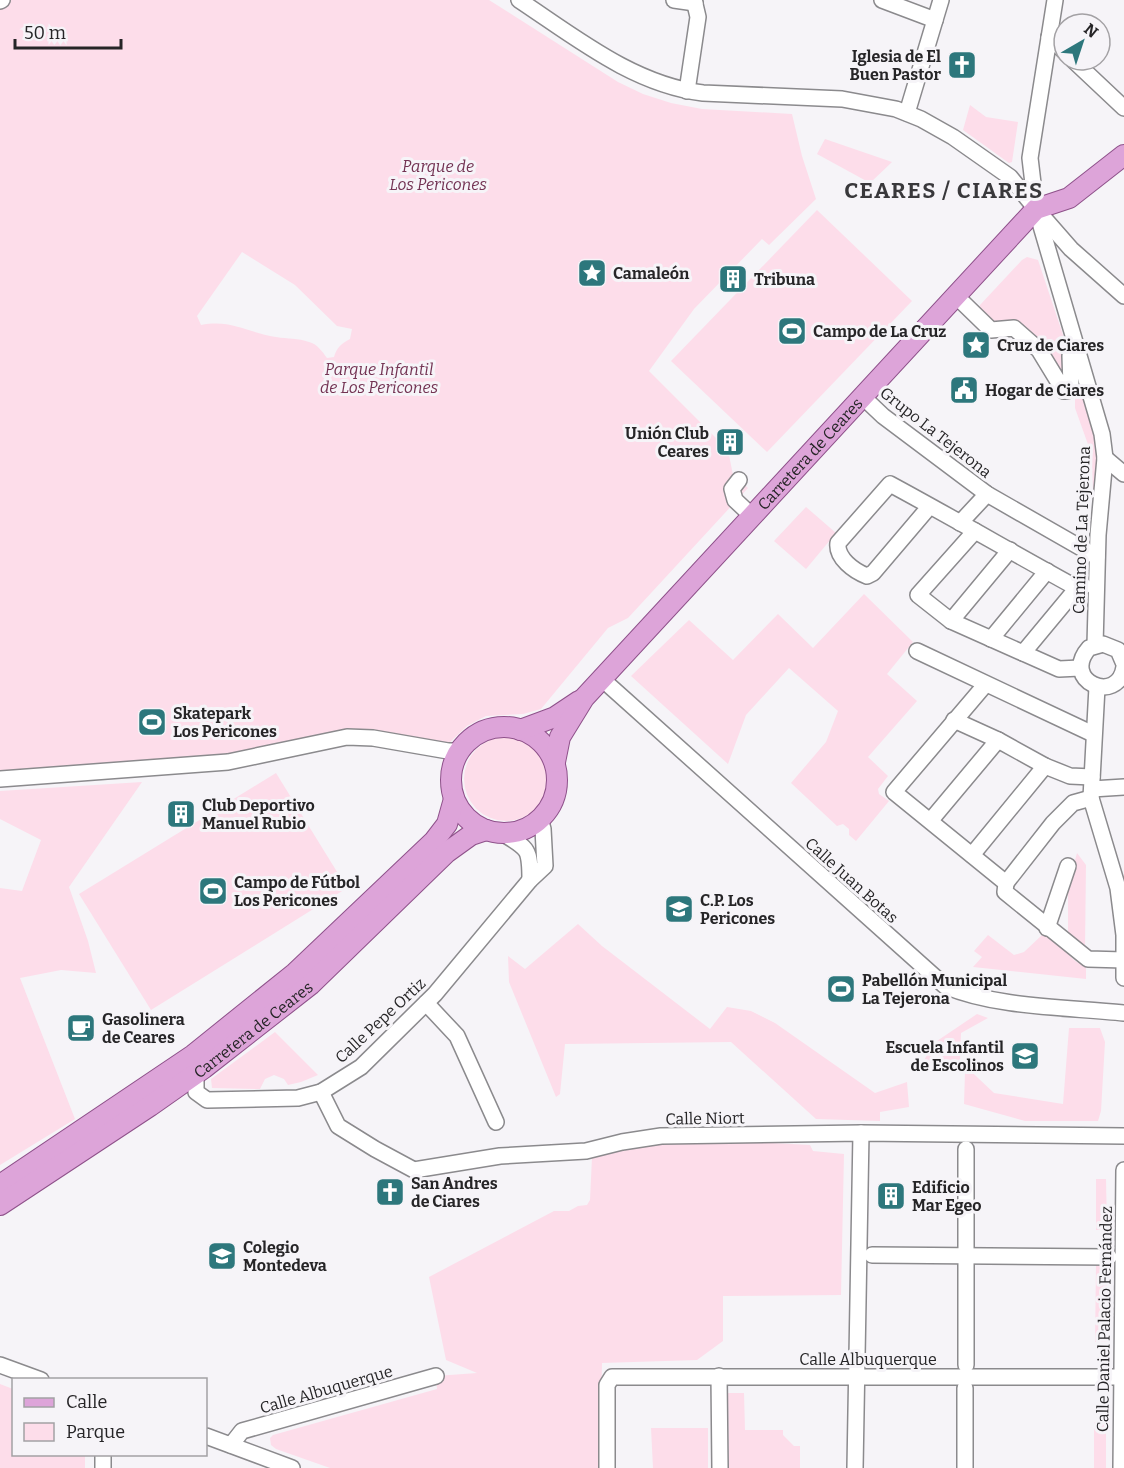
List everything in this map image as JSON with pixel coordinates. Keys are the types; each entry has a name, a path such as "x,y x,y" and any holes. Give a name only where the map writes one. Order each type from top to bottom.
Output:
{"main road":[{"path":"1036,209 1069,198 1124,155"},
{"name":"Carretera de Ceares","path":"555,762 560,737 584,698 1036,209"},
{"name":"Carretera de Ceares","path":"520,730 555,717 584,698"},
{"path":"499,727 520,730 530,734 543,745 555,762 556,790 550,806 540,819 529,827 516,832 494,832 472,823 454,799 451,783 454,751 483,731 499,727"},
{"name":"Carretera de Ceares","path":"0,1185 184,1061 295,973 434,841 447,824 454,799"},
{"name":"Carretera de Ceares","path":"0,1205 196,1074 310,985 446,853 471,835 494,832"}],"street":[{"path":"519,0 629,70 647,79 687,91 842,99 907,113 953,136 1010,177 1071,249 1124,296"},
{"path":"674,0 694,2 698,17 687,91"},
{"path":"882,0 935,20"},
{"path":"907,113 941,0"},
{"path":"1036,209 1030,158 1055,0"},
{"path":"1049,37 1052,40"},
{"path":"1086,72 1124,108"},
{"name":"Camino de La Tejerona","path":"1036,209 1102,434 1105,458 1097,557 1095,645"},
{"path":"956,296 991,330 1014,328 1039,350 1064,391 1070,390 1071,386 1070,356 1075,345"},
{"name":"Grupo La Tejerona","path":"863,397 884,416 987,494 1097,557"},
{"path":"1105,458 1124,474"},
{"path":"739,480 732,489 735,500 752,516"},
{"path":"930,506 873,573 867,576 860,573 840,557 837,551 838,543 890,484 930,506 960,523 1010,550 1077,588"},
{"name":"Grupo La Tejerona","path":"960,523 987,494"},
{"path":"975,531 918,595 951,621 1059,669 1080,668"},
{"path":"951,621 1010,550"},
{"path":"991,639 1047,571"},
{"path":"1023,653 1077,588 1096,583"},
{"path":"1095,645 1111,646 1118,650 1124,665 1119,680 1105,687 1097,687 1089,683 1083,677 1080,668 1084,654 1095,645"},
{"path":"916,651 1093,734"},
{"name":"Calle Juan Botas","path":"602,679 945,986 965,994 997,1001 1124,1013"},
{"path":"986,685 894,792 1006,883"},
{"path":"1097,687 1091,788 1118,888 1124,935 1124,978"},
{"path":"954,720 1091,788 1124,787"},
{"path":"0,779 228,762 347,737 373,738 454,751"},
{"path":"931,820 998,740"},
{"path":"972,855 1045,766"},
{"path":"1070,776 1073,803"},
{"path":"1091,788 1053,823 1006,883 1005,892 1088,959 1124,960"},
{"name":"Calle Pepe Ortiz","path":"196,1074 196,1092 207,1100 298,1098 321,1092 362,1066 426,1004 530,880 550,867 540,819"},
{"path":"494,832 521,844 527,850 530,856 530,880"},
{"path":"1047,928 1068,866"},
{"path":"426,1004 457,1036 496,1122"},
{"name":"Calle Niort","path":"321,1092 338,1126 414,1170 500,1156 586,1150 660,1136 861,1133 1124,1136"},
{"path":"855,1468 861,1133"},
{"path":"966,1149 966,1365"},
{"name":"Calle Daniel Palacio Fernández","path":"1121,1468 1124,1170"},
{"path":"872,1256 1102,1257"},
{"path":"0,1365 36,1378"},
{"name":"Calle Albuquerque","path":"231,1445 242,1431 436,1376"},
{"path":"719,1376 720,1468"},
{"name":"Calle Albuquerque","path":"607,1468 607,1385 612,1377 1123,1377"},
{"path":"965,1388 965,1468"},
{"path":"207,1436 231,1445 267,1464 292,1468"}],"green space":[{"name":"Parque de Los Pericones","path":"489,0 618,82 643,94 671,103 702,109 792,114 816,199 769,245 762,239 694,309 649,371 728,450 733,475 748,488 628,618 608,628 541,709 523,714 486,716 467,726 448,744 373,731 226,758 0,775 0,1","holes":["242,252 295,285 337,326 352,329 350,339 340,346 334,357 327,358 317,346 297,339 266,335 231,325 201,325 197,316"]},
{"path":"970,105 986,117 1018,122 1012,162 1009,163 963,130"},
{"path":"825,139 892,162 870,183 817,154"},
{"name":"Campo de La Cruz","path":"817,210 912,301 767,452 671,361"},
{"path":"1027,257 1038,260 1066,344 1065,381 1043,346 993,323 979,310 980,305"},
{"path":"1075,363 1098,447 1094,520 1090,450 1075,408"},
{"path":"806,507 836,533 806,569 774,541"},
{"path":"864,594 913,642 887,674 917,701 868,757 888,776 878,789 879,794 889,801 856,841 849,835 849,829 843,824 837,826 791,783 826,742 838,711 789,668 746,715 728,764 631,676 689,620 733,660 778,614 813,648"},
{"path":"498,737 514,737 530,744 541,755 548,771 545,795 536,809 514,821 498,821 482,814 471,803 464,787 464,771 471,755 482,744"},
{"name":"Campo de Fútbol Los Pericones","path":"276,773 347,888 151,1010 79,894"},
{"path":"142,782 69,887 88,941 96,973 61,970 20,978 75,1119 0,1165 0,888 22,891 41,840 0,819 0,791"},
{"path":"1077,853 1086,865 1085,949 1068,934 1068,886"},
{"path":"578,924 602,946 710,1029 727,1007 751,1011 775,1023 875,1093 907,1082 909,1107 880,1112 880,1121 816,1119 731,1042 565,1044 560,1094 556,1097 509,982 508,956 525,969"},
{"path":"988,935 1014,955 1024,952 1042,935 1050,938 1079,963 1086,966 1086,979 973,967 982,957 974,951"},
{"path":"977,1014 988,1018 961,1033 960,1061 994,1093 1063,1104 1069,1028 1100,1028 1105,1042 1101,1111 1098,1121 1025,1121 964,1104 965,1072 923,1062 934,1043"},
{"path":"275,1032 318,1075 288,1085 284,1079 274,1075 265,1079 260,1089 212,1088 211,1079"},
{"path":"712,1140 810,1145 813,1151 844,1154 841,1295 723,1296 723,1341 697,1360 602,1363 600,1468 330,1468 276,1449 271,1445 270,1438 273,1435 437,1389 436,1376 477,1373 446,1360 429,1277 554,1211 569,1211 578,1206 587,1205 590,1200 592,1157 651,1145"},
{"path":"1096,1179 1106,1179 1107,1230 1096,1230"},
{"path":"1096,1265 1107,1266 1107,1342 1095,1342"},
{"path":"0,1384 12,1389 12,1456 85,1456 85,1468 0,1468"},
{"path":"728,1393 744,1393 745,1430 783,1430 783,1435 794,1446 800,1446 800,1468 729,1468"},
{"path":"1094,1422 1106,1422 1106,1468 1094,1468"},
{"path":"651,1428 708,1428 708,1468 653,1468"}],"place":[{"name":"Iglesia de El Buen Pastor","path":"962,65"},
{"name":"Camaleón","path":"592,273"},
{"name":"Tribuna","path":"733,279"},
{"name":"Campo de La Cruz","path":"792,331"},
{"name":"Cruz de Ciares","path":"976,345"},
{"name":"Hogar de Ciares","path":"964,390"},
{"name":"Unión Club Ceares","path":"730,442"},
{"name":"Skatepark Los Pericones","path":"152,722"},
{"name":"Club Deportivo Manuel Rubio","path":"181,814"},
{"name":"Campo de Fútbol Los Pericones","path":"213,891"},
{"name":"C.P. Los Pericones","path":"679,909"},
{"name":"Pabellón Municipal La Tejerona","path":"841,989"},
{"name":"Gasolinera de Ceares","path":"81,1028"},
{"name":"Escuela Infantil de Escolinos","path":"1025,1056"},
{"name":"San Andres de Ciares","path":"390,1192"},
{"name":"Edificio Mar Egeo","path":"891,1196"},
{"name":"Colegio Montedeva","path":"222,1256"}],"district":[{"name":"CEARES / CIARES","path":"944,190"}],"park label":[{"name":"Parque Infantil de Los Pericones","path":"379,378"}]}
